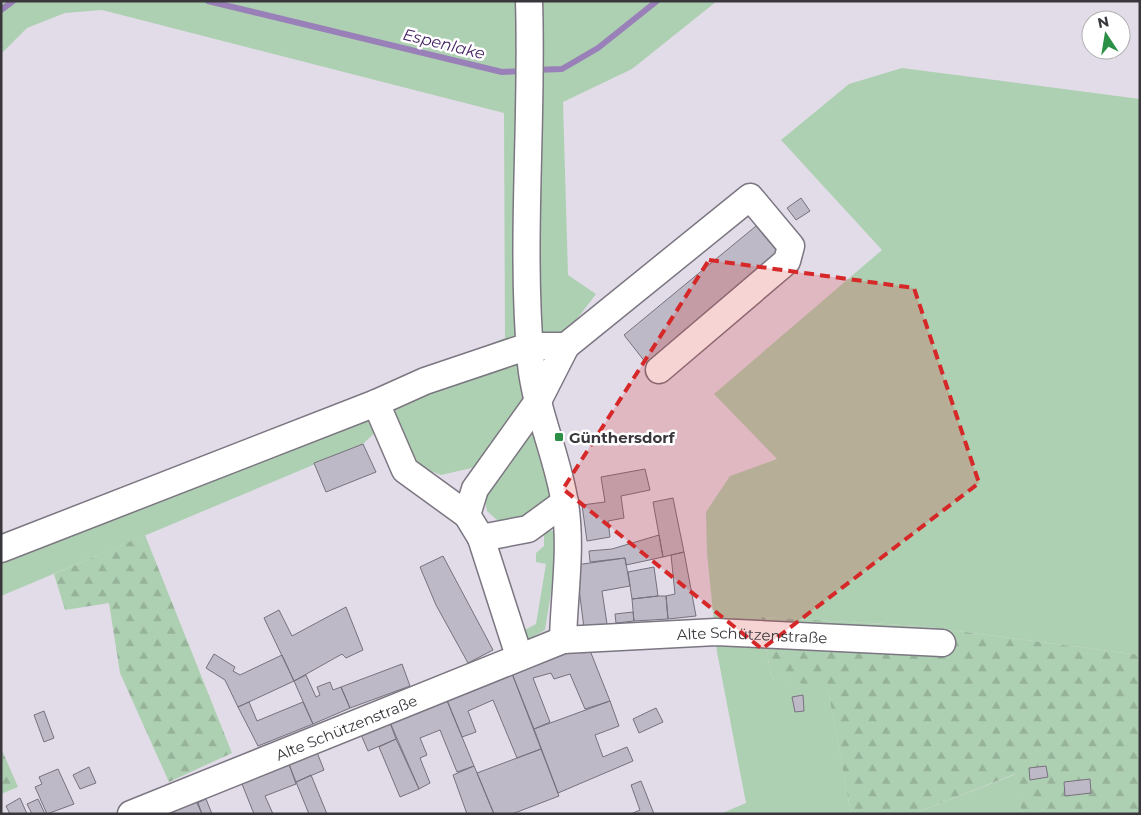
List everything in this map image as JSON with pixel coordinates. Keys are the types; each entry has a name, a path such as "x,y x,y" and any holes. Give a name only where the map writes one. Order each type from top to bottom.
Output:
{"street":[{"path":"529,1 531,87 528,236 529,308 534,375 565,502 567,524 563,640"},
{"path":"467,515 475,489 534,375 566,346 750,197 790,246 787,261 660,370"},
{"path":"1,549 376,403 425,381 534,375 566,346"},
{"path":"376,403 405,470 467,515 481,538 519,656"},
{"path":"481,538 528,529 565,502"},
{"name":"Alte Schützenstraße","path":"131,814 519,656 563,640 716,632 942,643"}],"highlighted area":[{"path":"709,260 914,288 979,483 762,649 563,489"}],"green space":[{"path":"1,1 717,1 632,69 563,102 568,275 596,294 552,352 523,361 525,395 516,417 476,467 441,475 415,465 389,419 363,444 1,596 1,536 505,338 504,113 102,10 65,13 27,28 1,54"},
{"path":"902,68 1140,99 1140,655 920,626 761,617 771,676 828,689 851,814 720,814 746,803 717,652 707,553 706,512 730,476 777,459 714,394 882,250 781,140 849,84"},
{"path":"536,417 551,488 545,514 505,527 487,511 483,492"},
{"path":"555,530 555,568 545,630 525,641 519,633 536,624 546,564 536,562 536,553 544,546 544,532"},
{"path":"145,535 232,753 169,782 120,673 109,603 65,610 54,574"},
{"path":"761,617 920,626 1140,655 1140,814 1022,814 1015,774 913,814 851,814 828,690 771,676"},
{"path":"1,748 18,787 1,794"},
{"path":"1016,774 1022,814 913,814"}],"building":[{"path":"801,198 810,211 796,220 787,208"},
{"path":"756,226 778,252 646,363 624,335"},
{"path":"363,444 376,472 326,492 314,463"},
{"path":"645,469 650,490 621,496 624,518 608,521 610,537 587,541 582,505 605,502 601,477"},
{"path":"673,498 684,552 663,557 653,502"},
{"path":"659,535 663,557 626,565 625,558 590,562 589,551 612,549"},
{"path":"684,552 696,616 668,619 666,596 675,594 671,555"},
{"path":"443,556 493,650 468,663 436,605 420,567"},
{"path":"625,558 630,586 602,591 607,624 584,628 576,565"},
{"path":"654,567 658,596 632,599 628,572"},
{"path":"666,596 668,619 634,621 632,599"},
{"path":"346,607 363,650 346,658 342,654 294,681 264,618 279,610 292,636"},
{"path":"633,612 634,621 616,623 615,614"},
{"path":"576,648 589,648 610,701 585,709 570,674 554,679 551,673 533,678 550,722 534,729 511,671"},
{"path":"214,654 235,667 233,671 240,675 282,655 294,681 238,707 225,680 206,668"},
{"path":"402,664 410,686 350,708 341,687"},
{"path":"511,671 541,749 517,758 493,700 468,711 476,732 462,737 446,698"},
{"path":"306,675 316,697 320,695 317,687 330,682 333,690 341,687 350,708 313,724 294,681"},
{"path":"803,695 804,711 795,712 792,697"},
{"path":"446,698 474,766 457,772 440,730 420,738 427,755 420,758 430,783 419,789 389,720"},
{"path":"610,701 619,726 595,735 603,757 627,747 633,761 558,793 534,729"},
{"path":"249,702 257,721 303,702 313,724 258,746 238,707"},
{"path":"656,708 663,722 639,733 633,719"},
{"path":"44,711 54,738 44,742 34,715"},
{"path":"389,720 396,739 368,751 360,732"},
{"path":"396,739 419,789 400,797 379,747"},
{"path":"541,749 559,796 512,814 494,814 477,773"},
{"path":"316,750 324,770 296,782 288,762"},
{"path":"289,764 296,784 265,796 273,814 254,814 242,784"},
{"path":"474,766 494,814 467,814 453,775"},
{"path":"1046,766 1048,777 1030,780 1029,768"},
{"path":"89,767 96,783 80,789 73,775"},
{"path":"58,769 74,804 47,814 35,787 42,784 39,777"},
{"path":"311,775 327,814 309,814 296,782"},
{"path":"1090,779 1091,793 1065,796 1064,782"},
{"path":"641,781 654,814 631,814 640,810 631,785"},
{"path":"20,798 27,814 10,814 6,806"},
{"path":"38,799 45,814 32,814 27,804"},
{"path":"206,799 212,814 202,814 197,803"},
{"path":"197,800 202,814 165,814"}],"waterway":[{"name":"Espenlake","path":"1,10 13,1"},
{"name":"Espenlake","path":"208,1 502,72 523,71"},
{"name":"Espenlake","path":"535,70 562,69 598,48 657,1"}],"place":[{"name":"Günthersdorf","path":"559,437"}]}
